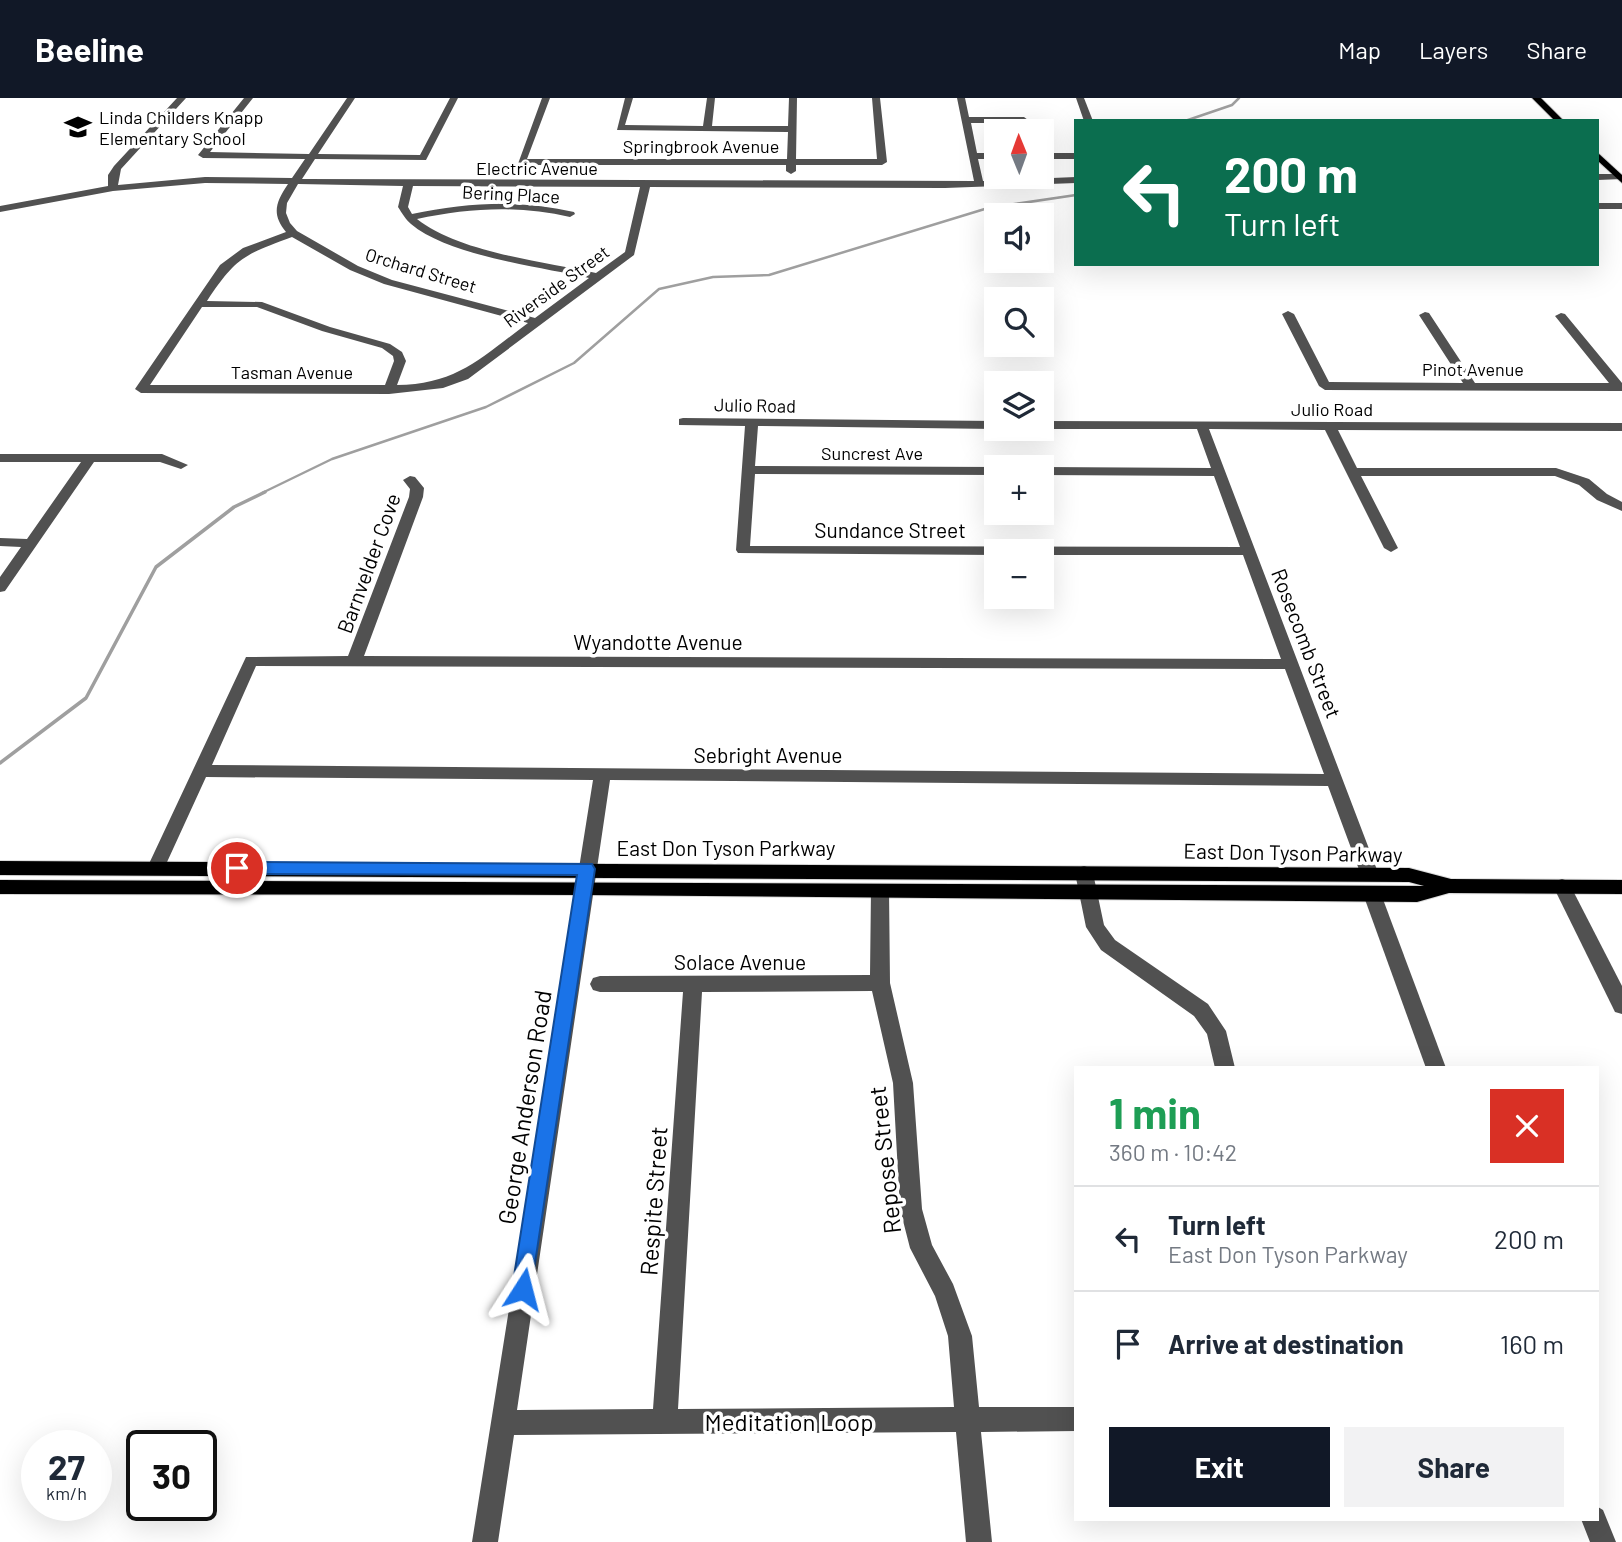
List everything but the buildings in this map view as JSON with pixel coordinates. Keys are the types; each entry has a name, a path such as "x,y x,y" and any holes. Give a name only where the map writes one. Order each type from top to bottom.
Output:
{"main road":[{"path":"1536,98 1558,119"},
{"path":"1599,157 1620,178"},
{"name":"East Don Tyson Parkway","path":"0,868 156,868 585,878 1371,885 1417,895 1451,886 1622,887"},
{"name":"East Don Tyson Parkway","path":"0,887 585,878 880,890 1086,882"}],"street":[{"path":"113,188 113,175 117,169 182,98"},
{"path":"249,98 203,155 423,158 454,98"},
{"path":"198,304 232,259 264,242 292,233 284,224 281,206 351,98"},
{"path":"513,184 546,98"},
{"path":"629,98 620,128 792,129"},
{"path":"707,129 711,98"},
{"path":"791,184 793,98"},
{"name":"Springbrook Avenue","path":"521,162 882,162 876,98"},
{"path":"961,98 979,184"},
{"path":"1080,98 1088,119"},
{"path":"966,120 984,120"},
{"path":"973,156 984,156"},
{"path":"1054,156 1074,156"},
{"path":"1599,177 1620,178"},
{"name":"Electric Avenue","path":"0,208 113,188 205,180 297,179 513,184 979,184 1074,180"},
{"path":"410,182 402,200 403,208 417,224 451,240 598,277"},
{"name":"Riverside Street","path":"443,384 464,376 630,253 646,184"},
{"path":"0,199 6,202 0,208"},
{"name":"Bering Place","path":"410,217 476,206 551,210 570,214"},
{"path":"1599,206 1622,206"},
{"name":"Orchard Street","path":"292,233 370,275 538,321"},
{"path":"198,304 258,304 326,329 386,346 398,354 400,361 389,390"},
{"name":"Tasman Avenue","path":"198,304 141,389 389,390 443,384"},
{"name":"Pinot Avenue","path":"1288,314 1325,386 1620,387"},
{"path":"1424,315 1471,386"},
{"path":"1561,316 1620,387"},
{"name":"Julio Road","path":"683,422 984,425"},
{"name":"Sundance Street","path":"752,422 743,550 1250,551"},
{"name":"Julio Road","path":"1054,425 1622,427"},
{"name":"Rosecomb Street","path":"1202,427 1293,664 1435,1066"},
{"path":"1330,427 1391,548"},
{"path":"0,458 162,458 181,465"},
{"path":"0,588 90,458"},
{"name":"Suncrest Ave","path":"748,470 984,471"},
{"path":"1054,471 1219,472"},
{"path":"1353,472 1556,472 1584,482 1602,497 1622,507"},
{"name":"Barnvelder Cove","path":"354,661 416,497 416,488 410,480"},
{"path":"0,542 31,542"},
{"name":"Wyandotte Avenue","path":"156,868 251,661 1293,664"},
{"name":"Sebright Avenue","path":"201,771 1335,780"},
{"name":"George Anderson Road","path":"485,1542 602,775"},
{"path":"1086,882 1095,926 1108,945 1200,1010 1216,1031 1225,1066"},
{"path":"1562,887 1622,1006"},
{"name":"Repose Street","path":"880,890 880,983 903,1083 911,1209 921,1248 945,1292 960,1336 979,1542"},
{"name":"Solace Avenue","path":"600,984 880,983"},
{"name":"Respite Street","path":"665,1422 693,984"},
{"name":"Meditation Loop","path":"503,1423 1074,1419"},
{"path":"1595,1521 1603,1542"}],"waterway":[{"path":"1191,119 1232,105 1239,98"},
{"path":"262,493 332,459 486,407 574,363 659,289 713,277 769,275 988,208 1074,195"},
{"path":"0,763 86,698 156,567 234,507 265,492"}],"place":[{"name":"Linda Childers Knapp Elementary School","path":"78,127"}],"route":[{"path":"237,868 587,869 523,1289"}]}
